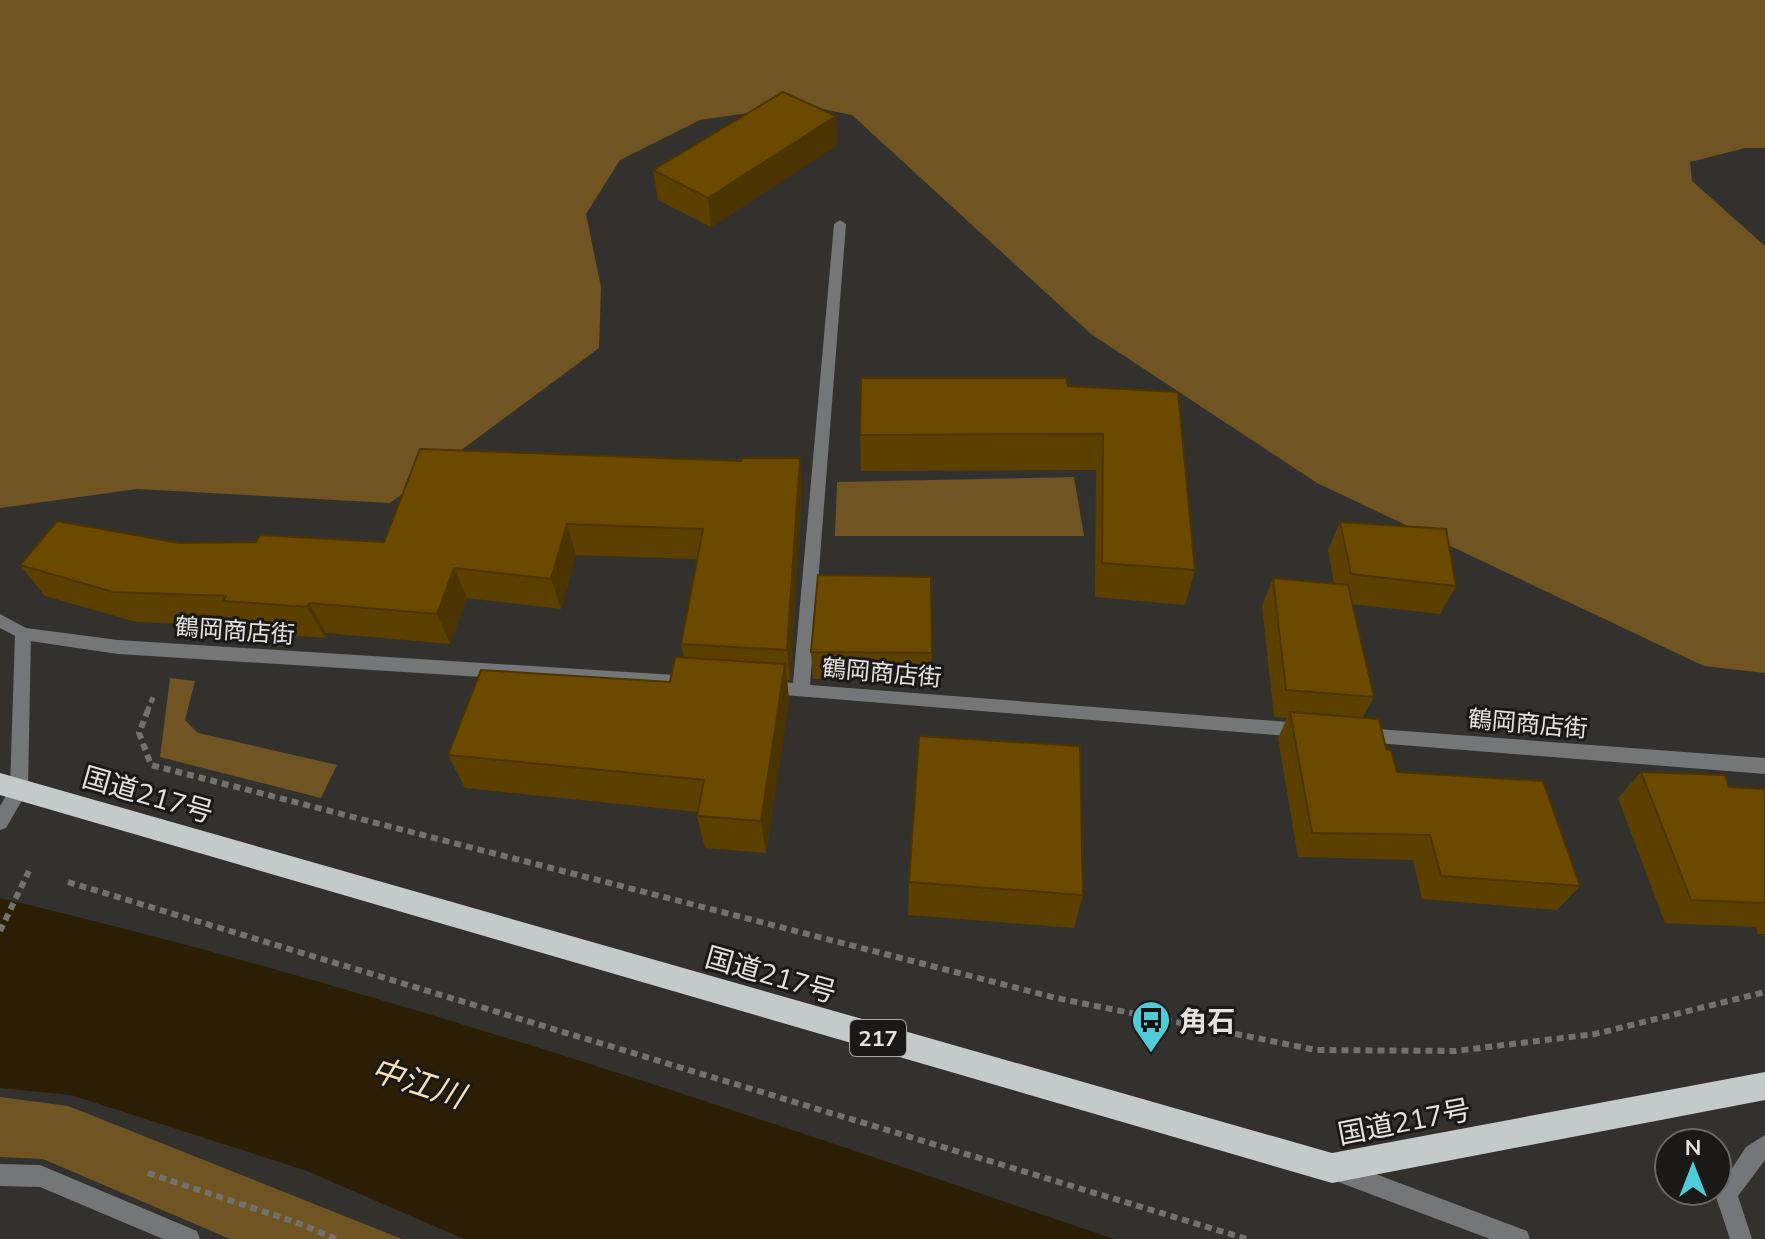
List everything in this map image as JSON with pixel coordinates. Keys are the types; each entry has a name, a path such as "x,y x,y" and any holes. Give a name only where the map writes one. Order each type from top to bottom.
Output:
{"highway":[{"name":"国道217号","path":"10,787 1332,1168 1765,1086"}],"street":[{"path":"801,690 840,224"},
{"name":"鶴岡商店街","path":"0,620 23,634 118,647 707,684"},
{"path":"0,822 10,787 23,634"},
{"name":"鶴岡商店街","path":"754,687 1765,766"},
{"path":"1741,1239 1726,1194 1754,1155 1765,1146"},
{"path":"1332,1168 1519,1239"},
{"path":"0,1175 40,1176 189,1239"}],"path":[{"path":"154,695 139,733 151,765 1056,998 1316,1050 1455,1051 1595,1034 1765,992"},
{"path":"0,931 29,871"},
{"path":"68,882 1247,1239"}],"shaded area":[{"path":"0,0 1765,0 1765,148 1745,148 1690,162 1692,181 1765,246 1765,673 1704,666 1317,483 1091,334 852,115 803,105 700,120 620,160 586,214 601,287 599,348 390,503 137,489 0,508"},
{"path":"1074,477 1084,536 835,536 837,482"},
{"path":"170,678 195,681 185,720 198,733 337,765 321,798 160,757"},
{"path":"0,1097 68,1106 402,1239 230,1239 43,1159 0,1157"}],"water":[{"name":"中江川","path":"0,898 282,971 422,1012 700,1100 1114,1239 464,1239 307,1171 71,1095 0,1088"}],"building":[{"path":"783,92 836,116 708,198 653,170"},
{"path":"861,378 1066,378 1068,386 1178,392 1195,570 1102,563 1103,434 860,435"},
{"path":"420,449 741,461 742,458 800,458 787,650 681,644 703,529 567,524 551,579 454,568 437,614 309,603 307,607 223,601 226,596 113,592 20,565 57,521 179,543 256,542 260,535 384,542"},
{"path":"1340,522 1446,529 1456,586 1351,574"},
{"path":"818,575 931,577 932,653 811,652"},
{"path":"1273,578 1348,585 1374,697 1286,690"},
{"path":"675,657 785,664 761,821 697,816 704,780 448,755 481,670 670,682"},
{"path":"1290,712 1379,719 1386,749 1391,750 1397,772 1543,781 1580,886 1441,876 1430,835 1312,833"},
{"path":"919,736 1080,746 1083,895 909,882"},
{"path":"1641,772 1725,775 1729,787 1765,789 1765,903 1691,900"}],"place":[{"name":"角石","path":"1151,1054"}]}
